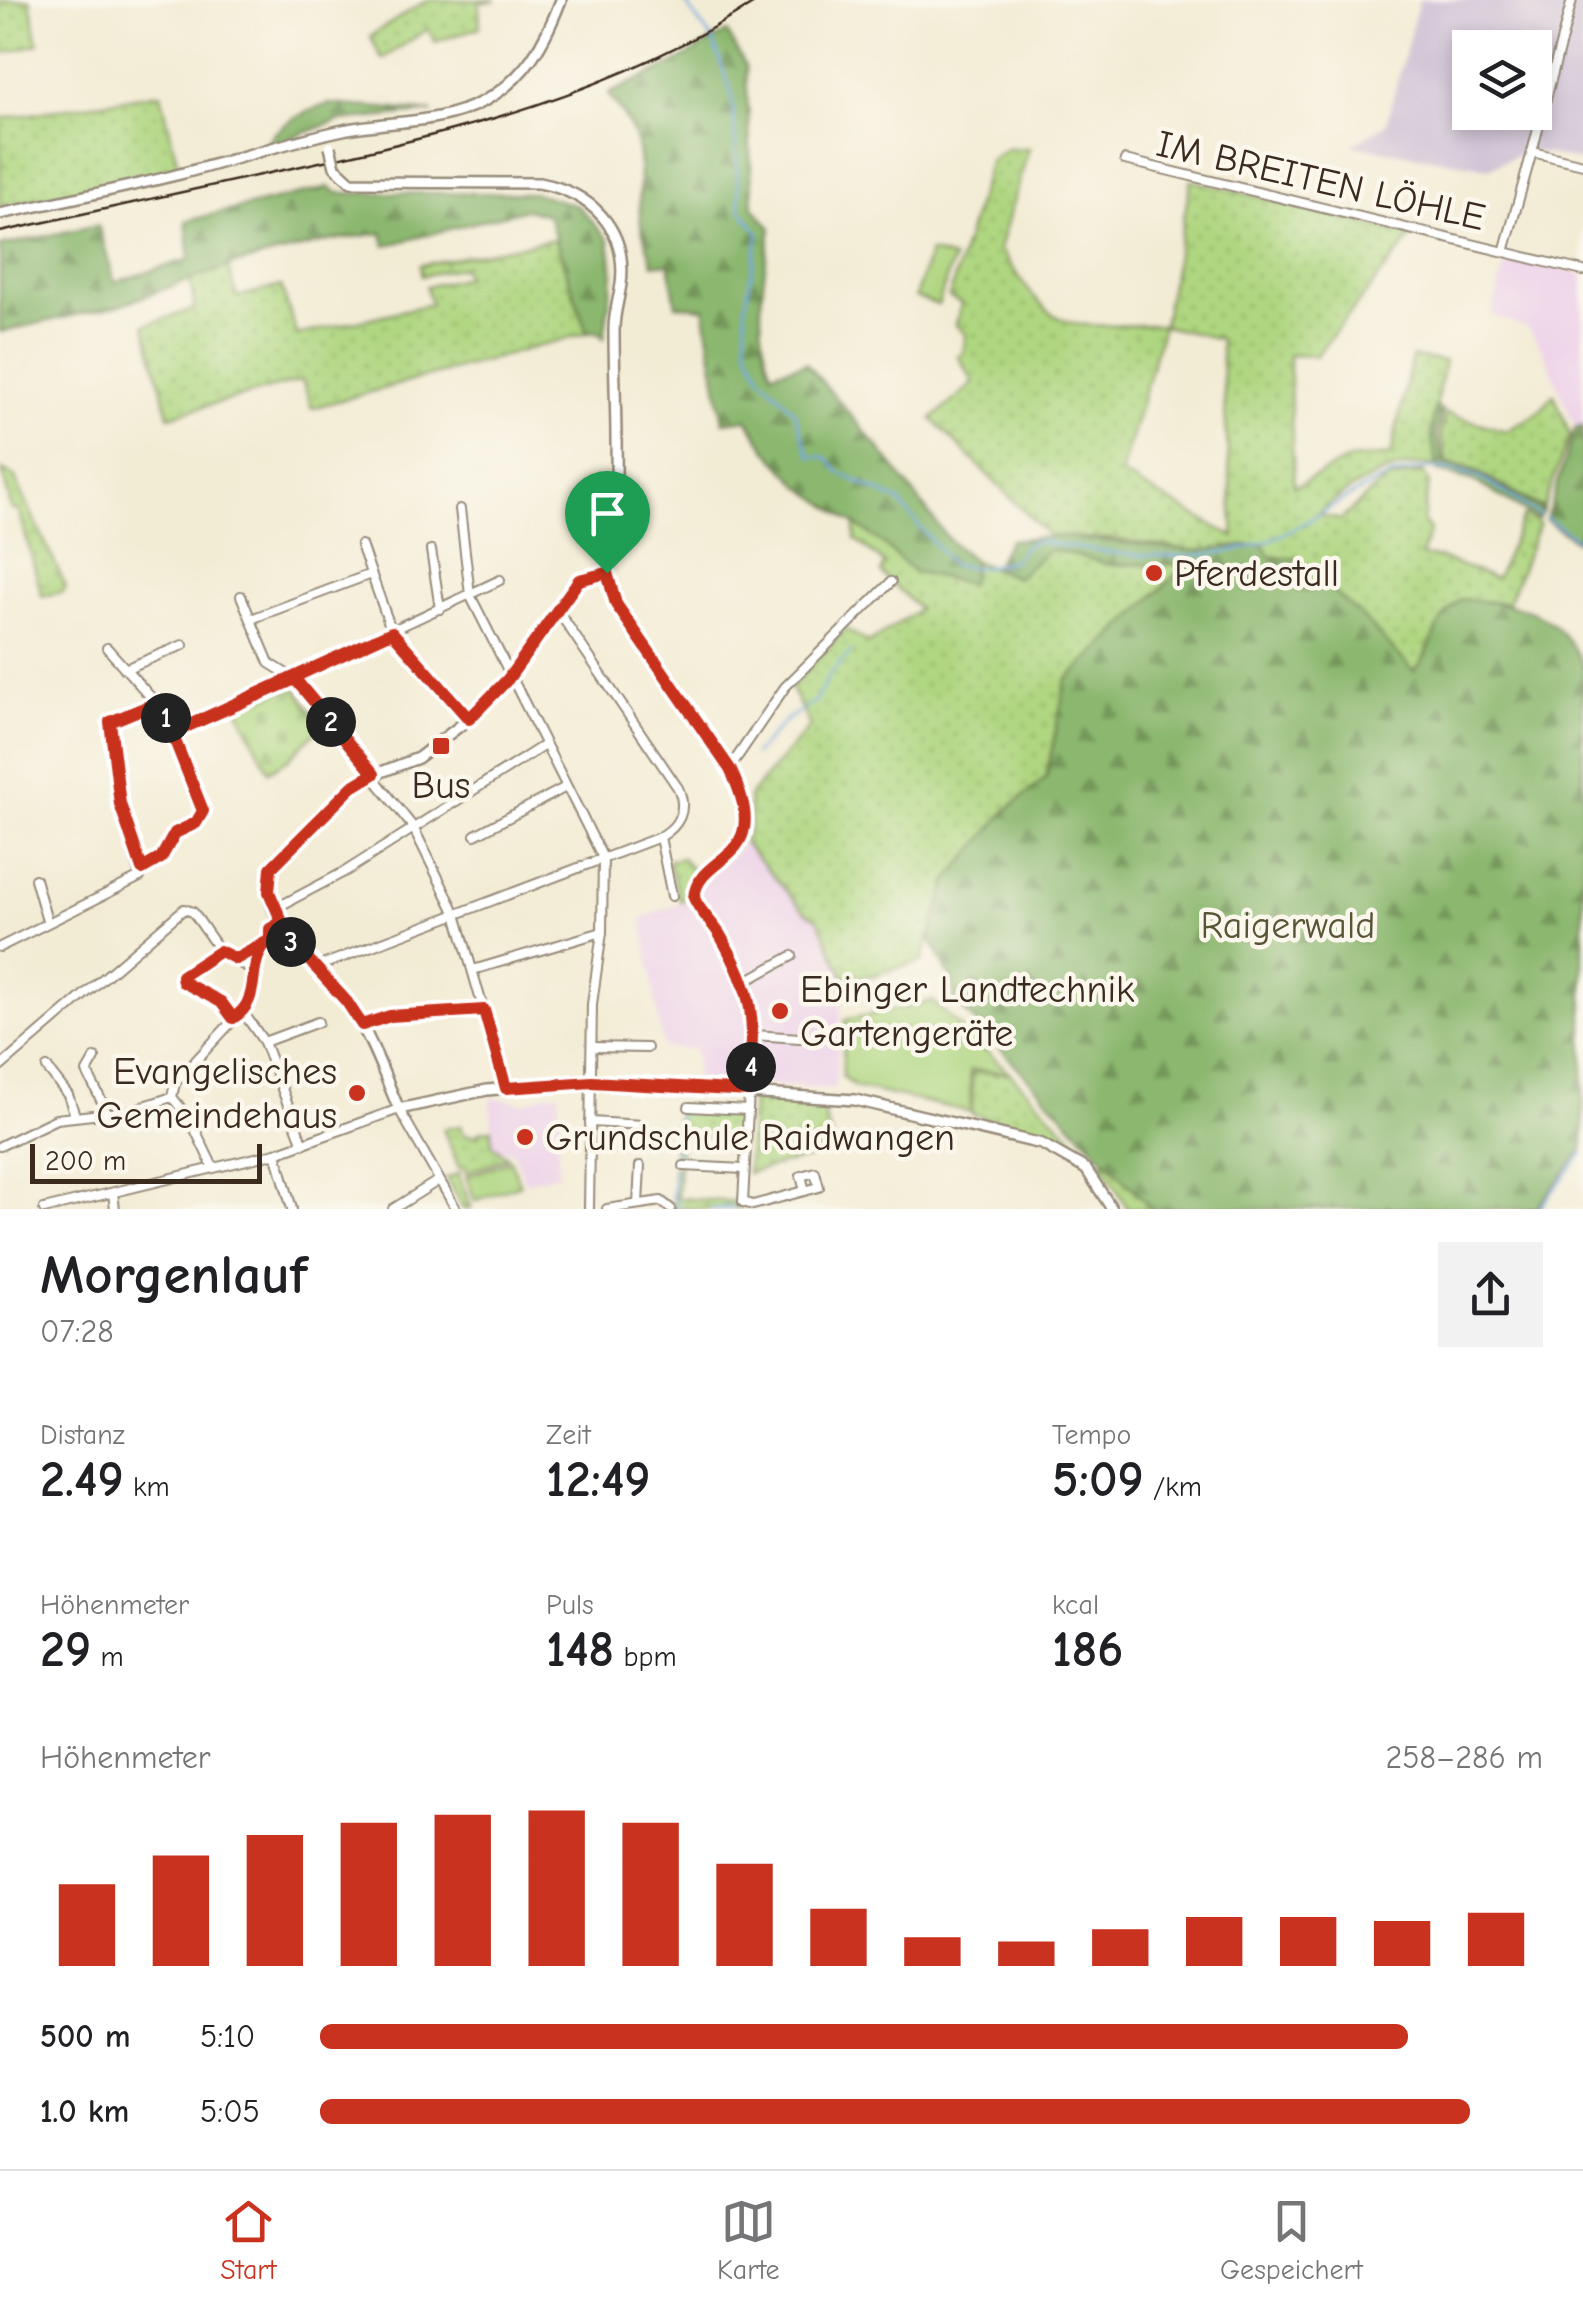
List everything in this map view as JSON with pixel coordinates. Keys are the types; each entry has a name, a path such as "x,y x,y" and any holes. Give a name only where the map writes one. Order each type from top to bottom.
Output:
{"street":[{"path":"0,214 174,176 329,134 430,120 488,99 512,82 541,48 561,0"},
{"name":"IM BREITEN LÖHLE","path":"1504,252 1572,0"},
{"path":"329,134 334,167 351,182 539,183 564,188 603,214 618,241 622,267 614,324 616,476 607,573 616,604 730,769 744,808 744,830 732,853 694,889 694,898 746,981 753,1035 744,1169 746,1204 805,1190"},
{"path":"1532,152 1583,164"},
{"name":"IM BREITEN LÖHLE","path":"1124,160 1583,270"},
{"path":"460,509 470,595 508,679 603,858 602,932 592,1004 588,1209"},
{"path":"361,545 392,632 469,719"},
{"path":"431,550 440,609"},
{"path":"456,1209 399,1109 362,1025 289,938 267,881 277,860 352,787 374,774 418,758 469,719 508,679 579,580 607,573"},
{"path":"251,619 370,574"},
{"path":"172,733 295,679 500,580"},
{"path":"730,769 785,686 891,582"},
{"path":"241,596 268,663 295,679 413,827 456,914 506,1088"},
{"path":"314,968 660,837 679,821 683,802 641,728 556,608"},
{"path":"125,669 183,644"},
{"path":"0,947 135,882 142,869 161,858 175,833 196,823 203,811 156,703 106,648"},
{"path":"142,869 120,804 110,722 156,703"},
{"path":"276,908 346,871 544,746"},
{"path":"476,835 566,787"},
{"path":"660,837 672,896"},
{"path":"36,880 47,922"},
{"path":"0,1067 179,911 192,912 220,951 250,969"},
{"path":"270,940 270,929 282,922"},
{"path":"472,970 602,932"},
{"path":"236,959 270,940 289,938"},
{"path":"0,1146 56,1119 128,1111 172,1096 183,1071 243,1012 252,996 250,969 260,947"},
{"path":"220,951 182,979 192,990 221,1002 233,1018"},
{"path":"746,981 792,956"},
{"path":"362,1025 390,1016 484,1010"},
{"path":"243,1012 264,1042 303,1144"},
{"path":"264,1042 318,1022"},
{"path":"753,1035 800,1038"},
{"path":"592,1047 647,1048"},
{"path":"96,1058 87,1072 107,1112"},
{"path":"47,1068 68,1095 75,1115"},
{"path":"44,1209 191,1176 212,1165 276,1153 399,1109 506,1088 592,1082 823,1096 1042,1144 1086,1169 1112,1209"},
{"path":"172,1096 191,1121 212,1165"},
{"path":"689,1107 748,1110"},
{"path":"590,1122 644,1125"},
{"path":"276,1153 292,1209"},
{"path":"638,1204 640,1166"},
{"path":"684,1166 744,1169"},
{"path":"394,1209 439,1180"},
{"path":"113,1193 115,1209"},
{"path":"607,1209 661,1201 671,1209"}],"shaded area":[{"path":"1419,0 1583,0 1583,162 1528,150 1489,168 1352,145 1386,124"},
{"path":"1507,256 1583,275 1583,426 1575,428 1543,350 1528,328 1491,315"},
{"path":"744,843 803,910 818,919 844,977 835,1089 695,1080 696,1050 663,1047 642,918 697,897 700,887"},
{"name":"Grundschule Raidwangen","path":"547,1093 559,1093 558,1174 525,1182 513,1150 496,1151 492,1145 491,1097 525,1103"}],"green space":[{"path":"0,0 30,0 38,44 0,54"},
{"path":"427,0 496,0 479,3 480,27 435,42 428,29 382,59 370,36"},
{"path":"727,32 746,67 753,207 771,228 761,319 772,372 806,363 884,454 949,540 974,561 970,584 912,571 881,542 801,487 767,450 747,419 723,422 704,308 676,305 669,264 653,264 641,224 636,141 608,94 673,64"},
{"path":"161,93 179,170 0,207 0,119"},
{"path":"330,104 433,112 338,121 265,147 276,132 293,120"},
{"path":"1029,148 999,249 1051,313 1082,325 1163,325 1191,180 1412,236 1316,356 1289,355 1294,487 1350,459 1391,455 1412,357 1444,361 1431,433 1437,466 1389,471 1343,495 1318,514 1340,520 1385,480 1423,472 1429,483 1423,521 1430,530 1421,556 1440,558 1496,579 1524,515 1539,523 1508,603 1461,600 1443,618 1414,672 1361,616 1296,560 1271,557 1263,544 1195,551 1113,539 1050,537 932,419 974,383 958,356 963,353 966,335 956,325 961,303 949,297 990,160 1007,149","holes":["1163,326 1220,339 1234,537 1121,474"]},
{"path":"329,187 337,193 536,193 578,206 609,240 613,274 604,338 597,332 587,333 548,215 526,209 385,246 382,233 333,240 229,266 120,305 0,332 0,246 98,225 115,282 190,259 186,221"},
{"path":"555,239 587,333 312,408 302,380 169,416 145,325 195,309 190,280 228,266 237,297 281,286 297,335 431,304 426,287 466,277 462,267 422,276 420,265"},
{"path":"930,252 953,259 938,305 915,297"},
{"path":"1554,394 1570,435 1543,508 1474,470 1447,462 1440,433 1445,413 1506,431 1538,413"},
{"path":"1435,407 1442,410 1436,434 1445,464 1473,472 1543,511 1538,519 1472,480 1437,471 1431,433"},
{"path":"1583,426 1583,546 1546,520 1575,428"},
{"path":"2,470 14,476 66,587 63,592 42,596 19,510 12,510"},
{"path":"855,523 881,542 969,583 974,561 1016,578 1050,549 1113,565 1188,563 1066,681 1046,778 1007,810 949,880 922,961 870,976 844,977 818,919 803,910 744,843 750,826 749,796 810,726 791,688 846,629 869,643 919,609 881,573 884,563 855,539"},
{"name":"Raigerwald","path":"1062,536 1195,551 1263,544 1271,557 1296,559 1361,616 1414,671 1443,618 1461,599 1500,603 1534,613 1561,632 1573,647 1583,666 1583,1149 1536,1209 1152,1209 955,1001 951,978 930,938 948,880 1007,810 1046,778 1066,681 1187,564 1113,565 1050,549 1017,578 994,568 1009,540"},
{"path":"295,686 321,726 289,759 269,771 237,707"},
{"path":"682,858 697,876 689,885 687,898 680,901 668,861"},
{"path":"932,1001 1009,1072 970,1070 971,1112 855,1087 842,1076 845,1020"},
{"path":"972,1072 1010,1073 1088,1153 1048,1135 972,1114"},
{"path":"752,1101 821,1104 836,1151 747,1173"},
{"path":"678,1110 738,1113 736,1138 681,1135 679,1163 673,1163"},
{"path":"461,1126 464,1134 478,1136 478,1132 492,1129 492,1145 508,1157 466,1173 464,1167 459,1168 443,1129"},
{"path":"510,1160 520,1184 475,1201 466,1177"},
{"path":"1106,1160 1152,1209 1128,1209 1101,1163"},
{"path":"679,1166 677,1198 739,1202 740,1208 673,1209 673,1168"},
{"path":"460,1173 471,1209 463,1209 446,1179"}],"waterway":[{"path":"683,0 713,41 732,94 740,209 759,234 745,307 747,347 761,376 794,411 810,456 826,457 840,473 898,501 952,565 981,568 1015,560 1024,546 1036,541 1164,556 1241,549 1271,540 1382,480 1411,471 1442,469 1474,476 1540,515"},
{"path":"1546,518 1583,543"},
{"path":"754,755 786,720 816,701 829,675 852,651"},
{"path":"675,1159 679,1111"},
{"path":"1539,1209 1583,1153"},
{"path":"675,1169 672,1195 680,1209"},
{"path":"712,1209 734,1207"}],"railway":[{"path":"0,232 479,123 649,61 759,0"}],"place":[{"name":"Pferdestall","path":"1154,573"},
{"name":"Bus","path":"441,746"},
{"name":"Ebinger Landtechnik Gartengeräte","path":"780,1011"},
{"name":"Evangelisches Gemeindehaus","path":"357,1093"},
{"name":"Grundschule Raidwangen","path":"525,1137"}],"route":[{"path":"607,573 594,573 579,580 508,679 469,719 392,632 295,679 172,733 156,703 110,722 120,804 142,869 161,858 175,833 196,823 203,811 172,733 207,716 295,679 374,774 352,787 271,868 269,892 282,922 270,929 270,940 260,947 250,969 252,996 243,1012 233,1018 217,999 192,990 183,982 182,976 220,951 236,959 252,947 270,940 289,938 299,954 347,1002 362,1025 390,1016 484,1010 506,1088 592,1082 749,1091 753,1024 749,990 718,930 694,898 694,889 740,842 744,830 742,799 730,769 616,604 607,573"}]}
